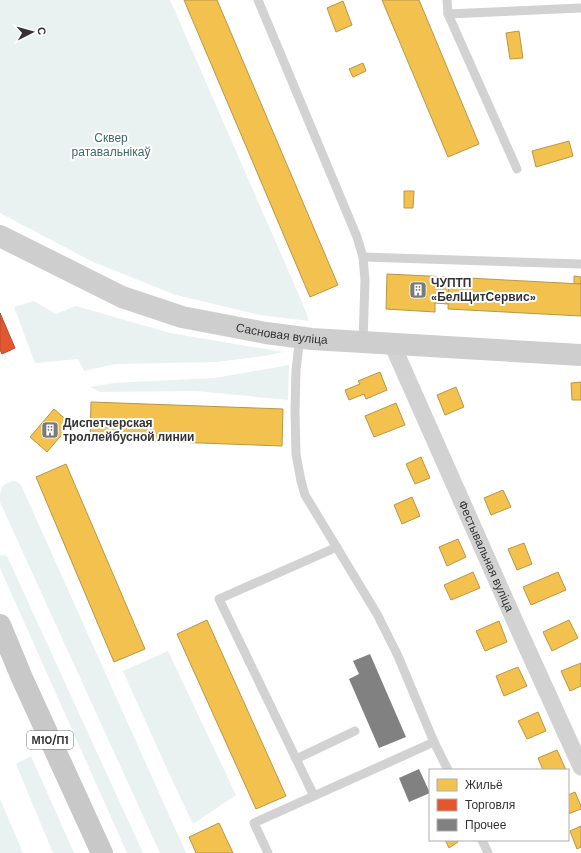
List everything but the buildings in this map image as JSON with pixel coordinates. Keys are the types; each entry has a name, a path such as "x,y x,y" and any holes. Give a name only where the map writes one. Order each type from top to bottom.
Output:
{"main road":[{"name":"Сасновая вуліца","path":"0,236 122,297 182,317 266,333 300,337 581,356"},
{"name":"М10/П1","path":"0,625 22,678 102,853"}],"street":[{"name":"Фестывальная вуліца","path":"392,344 581,767"}],"lane":[{"path":"258,0 357,237 363,257 365,280 363,342"},
{"path":"447,0 448,14 517,169"},
{"path":"448,14 581,8"},
{"path":"363,257 581,264"},
{"path":"300,337 296,370 296,454 305,495 377,614 398,656 434,742 448,769"},
{"path":"314,796 219,599 337,547"},
{"path":"296,759 355,731"},
{"path":"268,853 254,823 434,742"},
{"path":"482,841 488,853"}],"green space":[{"name":"Сквер ратавальнікаў","path":"0,0 170,0 309,321 260,315 176,295 93,262 0,213"},
{"path":"34,301 56,314 76,306 170,333 283,352 216,362 115,364 84,371 78,359 35,363 14,307"},
{"path":"289,365 288,400 196,391 100,392 90,387 114,383 215,378"},
{"path":"14,481 21,485 186,853 160,853 0,502 0,494 3,486"},
{"path":"0,555 7,556 143,853 127,853 0,568"},
{"path":"168,651 236,795 193,824 123,671"},
{"path":"31,756 74,853 53,853 16,764"},
{"path":"0,799 23,853 0,853"}],"place":[{"name":"ЧУПТП «БелЩитСервис»","path":"418,290"},
{"name":"Диспетчерская троллейбусной линии","path":"50,430"}]}
